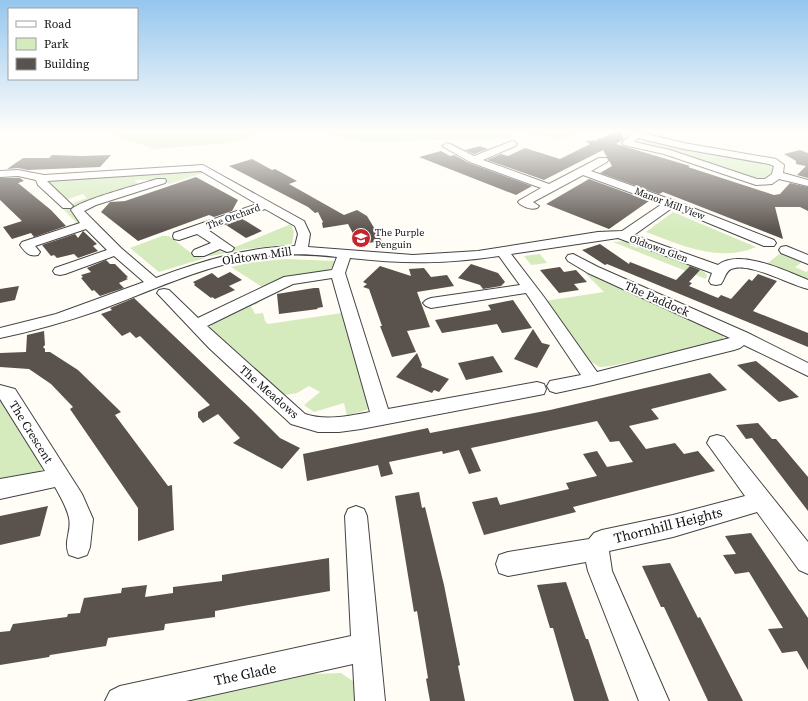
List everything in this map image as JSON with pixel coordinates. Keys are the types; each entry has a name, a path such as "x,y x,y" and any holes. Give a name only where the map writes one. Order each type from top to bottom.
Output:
{"street":[{"path":"487,165 550,188"},
{"path":"533,206 524,202 594,165"},
{"path":"705,165 756,182 768,182 777,175 778,165"},
{"name":"The Orchard","path":"0,174 22,173 44,178 204,168 300,224 304,234 301,250"},
{"name":"Manor Mill View","path":"582,171 671,203 730,230 769,243"},
{"path":"777,175 808,183"},
{"path":"44,178 41,180 42,183 65,204 83,197"},
{"path":"158,288 88,224 77,212 78,209 143,183 161,181"},
{"path":"625,235 671,203"},
{"name":"The Orchard","path":"179,236 267,204"},
{"path":"30,248 88,224"},
{"name":"The Orchard","path":"198,229 224,246 198,253"},
{"name":"Oldtown Glen","path":"596,237 625,235 718,276 727,265 748,264 808,285"},
{"name":"Oldtown Mill","path":"0,333 39,324 158,288 201,266 278,251 301,250 384,258 454,258 596,237"},
{"path":"60,271 116,250"},
{"path":"786,250 806,265"},
{"path":"502,251 530,288 593,379"},
{"path":"345,254 338,273 381,418"},
{"name":"The Paddock","path":"573,258 593,270 742,337 808,370"},
{"path":"197,325 289,280 338,273"},
{"name":"The Meadows","path":"158,288 249,375 302,421 330,425 381,418 537,390"},
{"path":"431,303 530,288"},
{"path":"556,386 593,379 734,344 742,337"},
{"name":"The Crescent","path":"0,392 8,394 71,494 81,519 78,547"},
{"path":"716,443 808,562"},
{"name":"The Crescent","path":"0,489 59,477"},
{"name":"Thornhill Heights","path":"596,549 602,541 672,526 762,501"},
{"path":"356,516 370,701"},
{"path":"508,564 596,549 600,570 654,701"},
{"name":"The Glade","path":"123,701 365,647"}],"green space":[{"path":"708,165 775,165 773,174 768,178 759,180"},
{"path":"199,170 206,172 169,184 161,179 134,181 139,184 137,186 76,207 79,221 74,225 76,222 63,209 72,206 75,202 87,198 83,194 65,200 48,182 49,181"},
{"path":"673,212 756,247 728,253 714,253 686,247 646,232"},
{"path":"291,224 294,232 292,244 246,249 211,256 199,255 215,250 223,252"},
{"path":"162,236 169,236 195,256 205,258 159,272 130,248"},
{"path":"626,241 632,243 630,245 637,248 639,246 703,271 707,275 706,279 613,242"},
{"path":"782,252 800,261 801,263 795,267 806,272 808,271 808,281 764,266"},
{"path":"540,254 547,263 531,265 524,256"},
{"path":"286,259 335,261 331,269 327,271 292,275 264,288 231,267 253,262"},
{"path":"585,273 717,330 723,335 724,340 611,366 600,367 591,362 545,301 604,292"},
{"path":"256,300 259,303 251,306 255,314 263,313 265,321 268,324 342,313 369,409 347,416 344,403 314,412 304,405 320,392 309,386 297,393 285,395 211,331 210,327 212,323"},
{"path":"0,400 3,401 43,467 40,472 0,482"},
{"path":"341,673 357,684 359,701 184,701 312,674"}],"building":[{"path":"13,165 102,165 100,167 28,170 18,168 7,169"},
{"path":"262,165 272,170 275,169 297,181 289,184 344,215 357,210 367,216 382,241 368,243 366,240 357,241 348,224 323,228 323,222 318,212 315,213 308,207 229,166"},
{"path":"439,165 474,165 532,186 516,195"},
{"path":"500,165 574,165 544,180"},
{"path":"611,165 686,165 690,166 688,167 774,195 780,194 790,183 808,187 808,211 800,207 775,207 783,239 663,192 659,194 600,173 612,166"},
{"path":"800,165 808,165 808,178 797,175 806,166"},
{"path":"196,177 238,200 232,211 214,217 209,215 138,241 101,212 110,202 125,201"},
{"path":"0,178 20,178 24,181 18,183 51,210 66,226 34,237 31,233 12,239 3,227 22,221 0,200"},
{"path":"589,179 649,201 609,229 546,204"},
{"path":"242,219 262,231 246,238 226,225"},
{"path":"83,231 97,244 93,246 98,251 78,258 74,254 57,258 54,255 51,256 42,245 75,234 78,238"},
{"path":"600,244 629,264 630,262 676,280 690,266 700,270 689,282 692,283 689,286 718,298 721,295 731,299 749,279 752,281 758,274 777,281 753,311 808,333 808,347 607,264 605,265 582,250"},
{"path":"106,260 110,264 115,264 128,277 126,278 128,279 119,283 124,288 100,296 94,290 92,291 81,278 83,277 81,275 91,272 87,268"},
{"path":"471,264 498,273 505,282 501,286 483,289 480,285 458,278"},
{"path":"380,266 411,276 409,269 424,268 431,277 447,275 454,286 417,292 430,327 407,331 416,352 392,357 380,326 382,326 369,289 363,287 367,284 363,282"},
{"path":"560,267 564,272 576,270 587,282 574,284 579,290 559,293 540,270"},
{"path":"230,272 242,280 229,286 235,290 215,299 212,297 211,298 194,285 195,284 193,282 212,273 218,278"},
{"path":"19,286 15,300 0,303 0,289"},
{"path":"319,288 323,307 279,314 277,294"},
{"path":"134,298 280,438 300,448 282,469 233,443 240,438 218,414 203,423 198,417 198,412 210,405 140,336 136,338 130,332 122,336 101,314 112,310 110,308"},
{"path":"513,300 532,328 502,333 497,324 442,333 435,320 491,310 488,305"},
{"path":"533,329 542,343 550,345 537,368 514,359"},
{"path":"44,331 45,345 43,347 45,352 50,352 78,370 121,412 115,415 168,486 172,485 174,530 138,541 138,508 70,409 73,407 51,384 29,369 0,367 0,353 26,352 27,335"},
{"path":"417,353 422,365 421,367 449,379 439,392 434,390 432,393 396,377"},
{"path":"493,356 503,372 466,380 458,363"},
{"path":"756,361 799,397 779,402 737,365"},
{"path":"710,373 727,390 651,409 659,419 629,426 646,449 675,443 684,454 698,451 715,471 573,507 576,512 484,535 472,502 497,497 500,505 569,489 566,483 597,476 583,454 597,451 607,467 633,462 619,441 610,442 597,421 471,448 481,471 469,474 459,450 443,454 442,451 389,462 393,474 381,477 378,465 307,481 303,454 428,428 430,433 550,410"},
{"path":"758,423 772,439 776,439 808,477 808,511 752,438 746,439 736,425"},
{"path":"419,492 422,508 425,507 444,585 460,665 458,666 465,701 430,701 426,679 428,678 417,611 414,612 395,496"},
{"path":"48,506 40,536 0,545 0,516"},
{"path":"751,533 808,618 808,670 797,651 782,653 768,629 783,628 749,572 735,574 723,555 736,554 725,536"},
{"path":"329,558 330,591 215,611 215,617 165,624 164,630 108,638 106,646 0,665 0,632 10,631 13,624 67,617 68,614 80,613 84,598 121,593 122,588 147,585 145,597 173,593 173,587 222,581 222,575"},
{"path":"670,563 698,618 700,617 743,701 708,701 664,607 661,607 642,566"},
{"path":"566,582 586,639 588,639 609,701 574,701 553,628 550,628 537,585"}],"place":[{"name":"The Purple Penguin","path":"361,238"}]}
